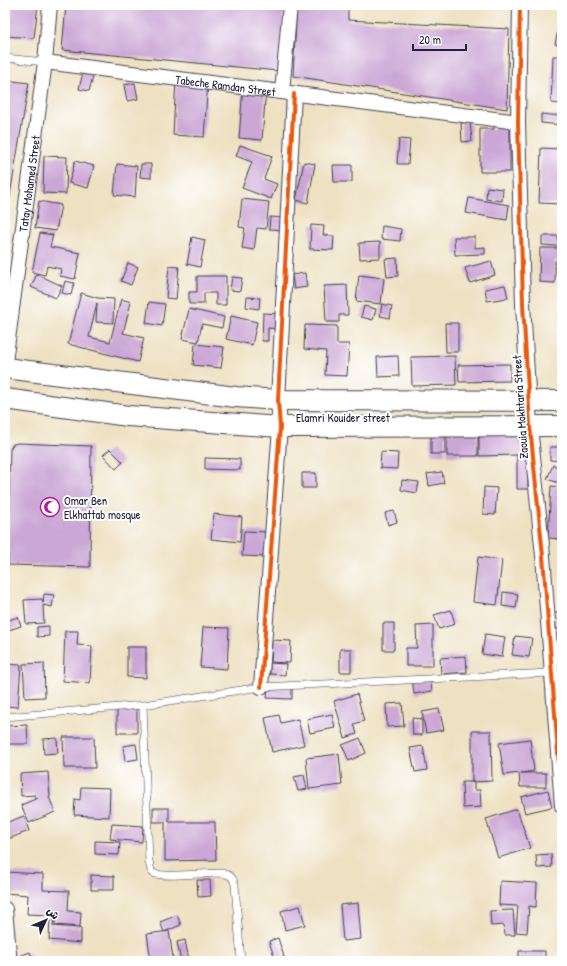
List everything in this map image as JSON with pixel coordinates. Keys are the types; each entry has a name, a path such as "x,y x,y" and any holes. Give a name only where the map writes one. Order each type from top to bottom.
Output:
{"street":[{"name":"Tatay Mohamed Street","path":"5,362 45,62 50,5"},
{"path":"262,687 280,427 278,400 290,5"},
{"name":"Zaouia Mokhtaria Street","path":"520,5 518,122 523,304 528,401 543,556 562,806"},
{"name":"Tabeche Ramdan Street","path":"45,62 518,122"},
{"name":"Elamri Kouider street","path":"5,368 236,397 278,400 562,401"},
{"name":"Elamri Kouider street","path":"5,399 128,416 280,427 562,426"},
{"path":"5,909 10,953 9,961"}],"lane":[{"name":"Tabeche Ramdan Street","path":"5,58 45,62"},
{"path":"5,717 143,705 262,687 551,673"},
{"path":"143,705 149,861 152,871 154,873 165,875 220,873 231,876 235,885 241,961"}],"building":[{"path":"5,5 38,5 34,38 5,36"},
{"path":"66,5 285,5 278,71 62,50"},
{"path":"297,5 348,5 348,20 509,29 507,109 293,76"},
{"path":"562,16 562,46 555,44"},
{"path":"553,56 562,56 562,104 551,103"},
{"path":"84,68 95,70 89,91 79,89"},
{"path":"176,78 208,81 204,137 173,135"},
{"path":"5,80 29,83 6,219 5,219"},
{"path":"135,83 138,99 127,101 124,85"},
{"path":"243,87 266,89 262,140 239,138"},
{"path":"541,114 562,116 562,125 541,123"},
{"path":"470,122 472,141 462,142 461,123"},
{"path":"494,122 510,122 510,172 480,172 480,129 494,129"},
{"path":"399,139 410,140 408,164 397,164"},
{"path":"240,145 272,156 264,179 277,184 271,199 242,188 252,162 236,156"},
{"path":"541,148 562,149 562,204 539,203"},
{"path":"44,156 67,157 66,194 43,193"},
{"path":"75,161 94,166 88,188 69,183"},
{"path":"304,162 315,164 308,203 296,200"},
{"path":"117,164 137,166 135,197 114,195"},
{"path":"141,164 151,164 151,178 140,177"},
{"path":"333,165 352,165 352,182 334,182"},
{"path":"487,187 503,189 502,201 486,199"},
{"path":"469,198 509,205 507,220 466,213"},
{"path":"242,199 269,202 266,229 257,228 254,250 242,248 245,228 239,227"},
{"path":"39,201 61,205 56,231 35,228"},
{"path":"559,214 562,214 562,229 559,229"},
{"path":"270,217 287,218 286,230 269,229"},
{"path":"311,225 324,226 323,235 334,236 333,250 310,249"},
{"path":"382,226 401,229 400,241 381,239"},
{"path":"40,233 53,235 50,247 80,253 75,279 60,276 61,269 47,266 45,275 32,272"},
{"path":"542,236 558,236 558,246 542,245"},
{"path":"192,237 205,240 200,267 187,264"},
{"path":"454,237 475,237 475,248 485,247 485,254 455,255"},
{"path":"380,242 380,258 360,259 359,243"},
{"path":"540,248 562,248 562,261 555,261 555,283 539,282"},
{"path":"397,258 398,276 387,277 385,259"},
{"path":"491,261 495,275 470,283 465,268"},
{"path":"128,263 138,267 131,285 121,281"},
{"path":"169,266 179,267 176,299 166,298"},
{"path":"305,273 307,287 294,289 292,275"},
{"path":"37,274 62,286 56,298 31,287"},
{"path":"359,275 384,278 381,304 356,301"},
{"path":"197,276 226,276 226,305 216,305 216,293 204,293 204,304 189,304 189,292 197,292"},
{"path":"232,277 242,278 240,291 230,290"},
{"path":"65,281 74,283 71,295 62,293"},
{"path":"347,285 348,315 339,315 339,322 326,322 324,286"},
{"path":"505,285 508,298 487,301 485,289"},
{"path":"81,293 98,298 114,299 113,323 96,322 97,303 89,337 110,342 121,299 131,302 123,333 144,338 138,362 68,344"},
{"path":"247,297 260,298 259,309 246,307"},
{"path":"149,302 165,304 162,326 146,323"},
{"path":"382,304 392,306 390,318 380,316"},
{"path":"364,306 376,309 373,320 361,317"},
{"path":"189,309 224,317 222,328 202,324 198,342 182,339"},
{"path":"263,313 281,314 280,329 268,328 268,341 262,341"},
{"path":"231,316 257,322 252,345 226,339"},
{"path":"445,323 458,323 458,352 446,352"},
{"path":"305,325 337,326 337,344 349,344 347,376 325,375 326,351 304,349"},
{"path":"195,344 224,347 221,368 193,365"},
{"path":"398,356 399,376 378,377 377,357"},
{"path":"455,356 456,385 412,386 411,357"},
{"path":"510,364 510,381 459,382 458,365"},
{"path":"447,427 478,427 478,456 447,456"},
{"path":"527,430 528,489 517,489 517,455 479,456 479,431"},
{"path":"431,432 445,432 445,454 431,454"},
{"name":"Omar Ben Elkhattab mosque","path":"13,444 91,446 90,567 8,565 10,449"},
{"path":"550,447 562,447 562,461 550,460"},
{"path":"110,449 123,462 116,469 103,455"},
{"path":"381,452 398,453 397,469 380,468"},
{"path":"205,458 240,459 240,470 205,469"},
{"path":"553,465 562,468 562,484 547,479"},
{"path":"442,472 444,483 429,486 427,474"},
{"path":"302,473 316,473 316,488 302,488"},
{"path":"402,480 419,482 417,493 401,490"},
{"path":"551,486 562,487 562,539 548,538"},
{"path":"484,487 497,488 495,515 483,514"},
{"path":"394,511 397,522 388,525 385,513"},
{"path":"214,514 242,517 240,542 211,539"},
{"path":"244,531 268,532 267,557 242,556"},
{"path":"478,557 502,560 497,605 473,602"},
{"path":"503,592 518,594 516,608 502,606"},
{"path":"44,594 54,595 52,607 43,605 44,623 26,624 24,600 42,599 43,603"},
{"path":"451,610 455,624 439,629 434,615"},
{"path":"552,613 562,613 562,629 551,628"},
{"path":"18,617 21,626 9,630 6,621"},
{"path":"383,623 394,623 394,650 383,650"},
{"path":"433,625 433,666 406,666 406,648 417,648 416,626"},
{"path":"49,626 49,636 37,637 37,627"},
{"path":"203,627 229,628 227,669 200,667"},
{"path":"65,631 78,631 77,645 92,646 90,683 63,681"},
{"path":"485,634 505,637 502,657 482,654"},
{"path":"515,636 532,638 529,657 512,655"},
{"path":"272,640 291,641 290,663 271,662"},
{"path":"127,647 146,647 146,678 127,677"},
{"path":"340,649 351,649 351,672 340,672"},
{"path":"466,656 467,672 441,674 440,658"},
{"path":"44,663 45,697 25,698 23,664"},
{"path":"270,663 286,664 285,675 270,674"},
{"path":"6,664 21,665 18,707 5,706"},
{"path":"562,667 562,687 553,673"},
{"path":"430,676 432,691 414,694 412,678"},
{"path":"268,686 292,688 292,699 267,698"},
{"path":"357,694 364,721 354,724 357,734 345,738 334,701"},
{"path":"402,703 404,726 387,727 386,704"},
{"path":"117,709 137,709 137,733 117,733"},
{"path":"439,709 444,730 426,733 422,712"},
{"path":"332,714 335,728 310,733 307,719"},
{"path":"279,715 281,723 298,719 304,745 272,752 265,718"},
{"path":"412,718 422,719 422,735 413,735"},
{"path":"27,725 28,744 5,744 5,726"},
{"path":"472,731 491,731 492,781 472,782"},
{"path":"63,737 94,737 95,768 64,768"},
{"path":"57,738 58,753 44,754 43,739"},
{"path":"360,738 366,753 349,761 342,745"},
{"path":"530,739 534,771 521,773 546,773 546,787 520,787 519,773 504,775 499,743"},
{"path":"136,744 138,759 125,761 123,746"},
{"path":"423,746 427,770 415,772 410,748"},
{"path":"339,754 342,785 309,789 306,758"},
{"path":"48,772 49,797 55,812 29,823 21,805 38,798 35,798 35,795 21,796 20,774"},
{"path":"304,775 307,789 298,791 294,777"},
{"path":"462,782 474,782 474,790 480,790 481,807 463,808"},
{"path":"81,787 110,788 109,817 74,815 75,799 80,800"},
{"path":"548,790 552,807 525,813 521,797"},
{"path":"153,808 169,808 169,822 215,822 216,860 165,861 165,822 153,822"},
{"path":"517,809 530,848 498,858 486,819"},
{"path":"24,816 29,831 5,840 5,823"},
{"path":"112,824 143,826 142,842 110,839"},
{"path":"95,841 120,842 119,855 95,854"},
{"path":"551,854 552,867 537,868 536,855"},
{"path":"5,872 43,874 43,890 69,891 68,911 81,912 80,927 55,925 55,915 53,926 81,928 81,943 49,940 50,915 27,914 28,895 5,893"},
{"path":"91,875 114,876 114,890 91,890"},
{"path":"197,880 210,880 211,896 198,897"},
{"path":"500,881 537,883 536,907 529,906 527,933 516,932 518,906 499,905"},
{"path":"358,903 361,939 343,941 340,905"},
{"path":"300,906 305,925 285,930 281,911"},
{"path":"513,910 515,935 505,935 504,925 491,926 490,911"},
{"path":"177,915 181,925 164,932 160,922"},
{"path":"169,931 173,958 151,961 147,934"},
{"path":"278,938 284,957 275,960 269,941"},
{"path":"185,940 189,960 181,961 177,942"},
{"path":"519,951 545,951 545,961 519,961"},
{"path":"30,952 33,961 12,961 11,959"}],"cycle path":[{"path":"520,5 518,122 523,304 530,426 543,556 562,806"},
{"path":"261,687 280,427 278,400 294,94"}],"place":[{"name":"Omar Ben Elkhattab mosque","path":"50,507"}]}
